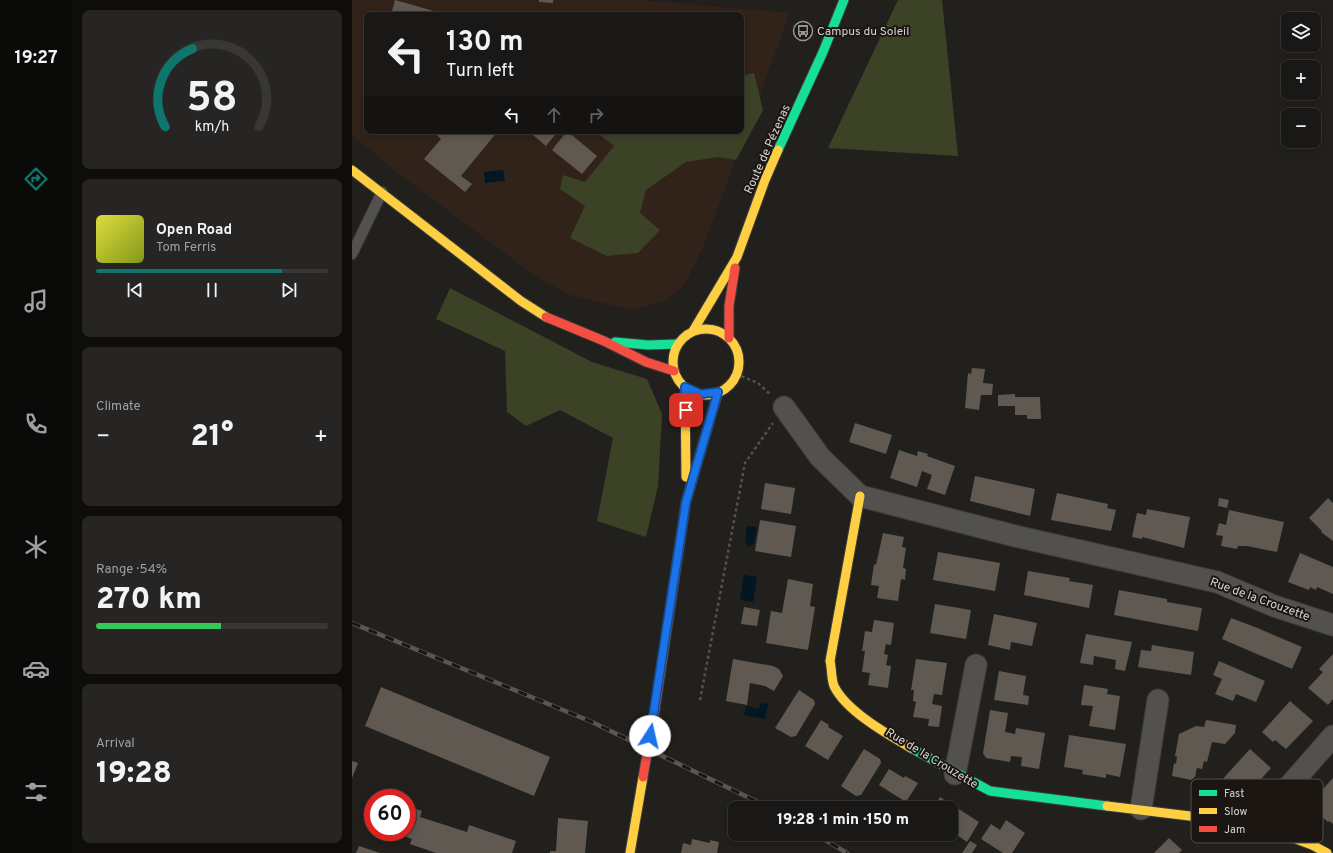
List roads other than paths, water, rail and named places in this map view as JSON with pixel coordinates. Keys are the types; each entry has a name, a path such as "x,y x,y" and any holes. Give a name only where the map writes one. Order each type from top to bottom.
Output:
{"main road":[{"name":"Route de Pézenas","path":"729,338 729,306 737,257 765,180 823,52 844,0"},
{"name":"Route de Pézenas","path":"823,52 848,13"},
{"path":"352,170 521,301 552,321 604,341 646,362 674,371"},
{"name":"Route de Pézenas","path":"693,331 737,257"},
{"path":"710,329 720,332 729,338 738,355 736,374 729,385 718,392 701,394 685,387 678,380 674,371 673,357 678,344 693,331 710,329"},
{"path":"604,341 648,345 678,344"},
{"path":"685,387 687,421 686,502"},
{"path":"630,853 655,709 686,502 718,392"},
{"name":"Rue de la Crouzette","path":"860,496 830,660 835,686 849,705 892,736 955,774 990,792 1191,816"},
{"name":"Rue de la Crouzette","path":"1309,843 1327,853"}],"street":[{"name":"Rue de la Crouzette","path":"784,407 820,457 860,496 1015,536 1217,582 1274,606 1333,625"},
{"path":"955,774 976,665"},
{"path":"1141,810 1158,700"},
{"path":"1295,779 1333,736"}],"lane":[{"path":"352,254 382,192"}],"water":[{"path":"503,170 505,181 485,183 484,172"},
{"path":"747,526 757,527 754,544 749,547 745,542"},
{"path":"744,575 757,577 753,602 740,600"},
{"path":"760,703 768,704 765,719 744,715 746,706 759,709"}],"railway":[{"path":"352,623 592,722 756,801"},
{"path":"827,841 847,853"}],"place":[{"name":"Campus du Soleil","path":"803,31"}]}
